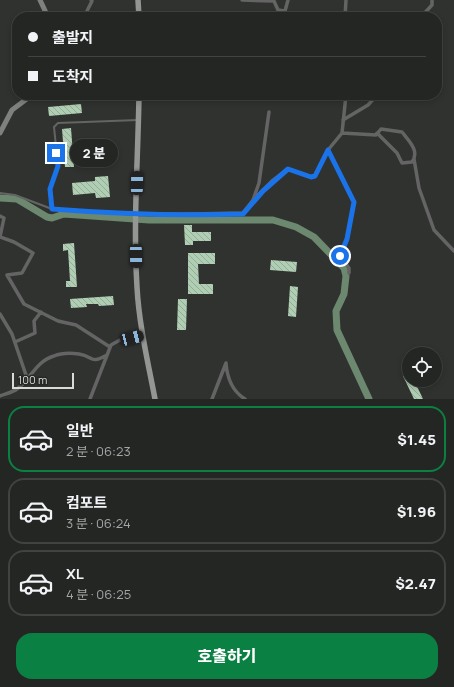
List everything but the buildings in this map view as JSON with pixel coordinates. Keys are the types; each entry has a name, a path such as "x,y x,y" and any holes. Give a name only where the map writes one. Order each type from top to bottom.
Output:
{"main road":[{"path":"138,0 139,12"},
{"path":"139,100 136,215 137,288 143,335 155,399"}],"street":[{"path":"40,0 46,12"},
{"path":"86,12 92,1 91,0"},
{"path":"242,0 274,1 278,10 285,11 288,0"},
{"path":"345,12 346,0"},
{"path":"426,12 432,5 432,0"},
{"path":"0,133 12,110 25,100"},
{"path":"136,215 243,214 253,200 288,169 311,177 315,176 328,150 342,132 345,100"},
{"path":"343,120 368,105 372,100"},
{"path":"253,200 259,183 269,112"},
{"path":"342,132 376,135 381,129 402,132 414,147 414,159 419,188 434,230 454,250"},
{"path":"377,133 397,153 402,163 412,162 414,159"},
{"path":"328,150 354,202 347,239 340,256 349,268 349,273"},
{"path":"0,216 4,218 0,237 33,253 22,273 7,275 24,304 58,320 76,325 110,348"},
{"path":"15,342 35,333 34,321 41,312"},
{"path":"0,314 12,334 27,378"},
{"path":"90,399 111,345 120,340 143,335"},
{"path":"0,396 18,389 48,358 59,354 79,354 97,361 107,355"},
{"path":"212,399 226,363 228,377 239,395 245,399"}],"lane":[{"path":"52,209 50,189 58,166 54,127 58,123 138,120"},
{"path":"0,193 15,195 52,209 136,215"}],"waterway":[{"path":"0,198 17,199 47,217 52,218 64,214 149,220 273,220 296,227 314,237 344,268 346,276 344,294 336,311 337,330 369,399"}],"route":[{"path":"56,153 58,166 50,189 52,209 136,215 208,215 243,214 253,200 288,169 311,177 315,176 328,150 354,202 347,239 340,256"}]}
